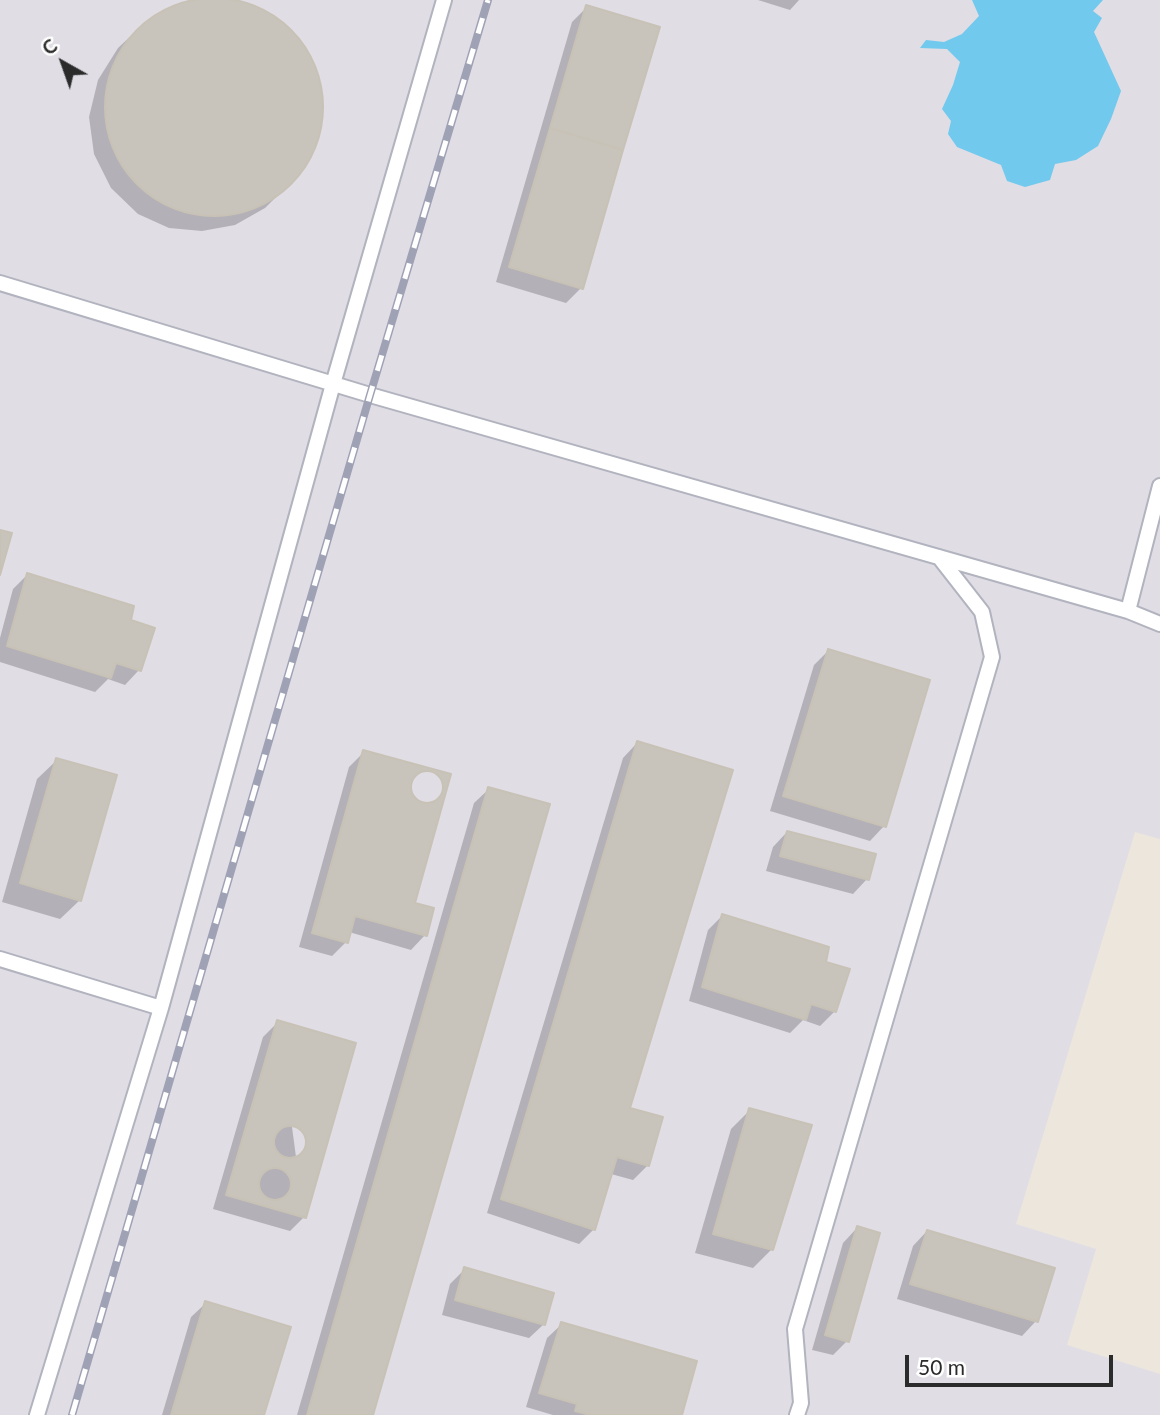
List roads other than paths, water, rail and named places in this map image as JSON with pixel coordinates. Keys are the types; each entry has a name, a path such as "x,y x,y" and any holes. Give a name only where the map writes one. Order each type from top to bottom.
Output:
{"lane":[{"path":"37,1415 161,1008 333,384 444,0"},
{"path":"0,283 333,384 1128,611 1160,624"},
{"path":"1128,611 1160,486"},
{"path":"797,1415 801,1403 795,1329 992,657 982,612 939,557"},
{"path":"0,959 161,1008"}],"water":[{"path":"972,0 1103,0 1093,11 1102,18 1094,32 1121,91 1098,146 1076,160 1055,164 1050,180 1025,187 1007,181 1001,165 957,147 948,134 951,121 942,109 960,62 947,49 920,48 926,40 944,42 962,34 979,16"}],"railway":[{"path":"72,1415 488,0"}]}
